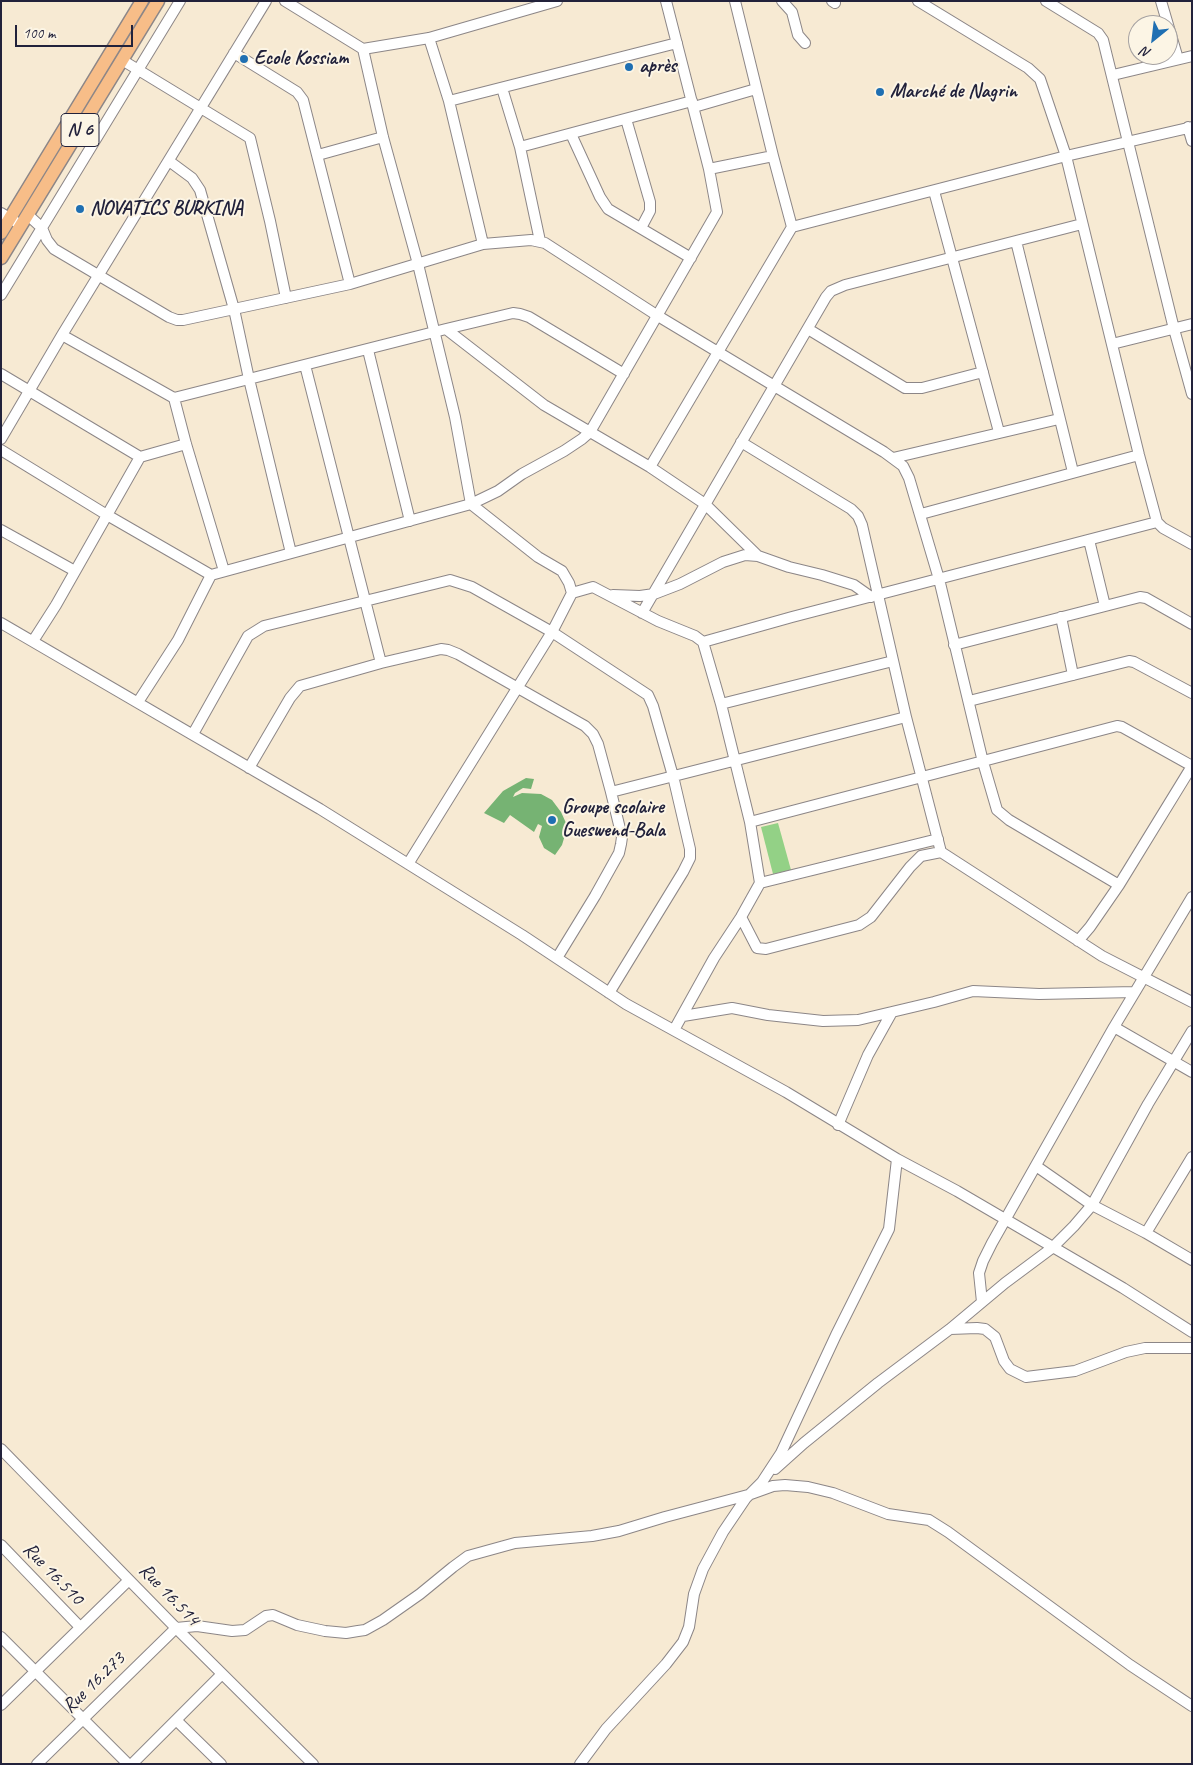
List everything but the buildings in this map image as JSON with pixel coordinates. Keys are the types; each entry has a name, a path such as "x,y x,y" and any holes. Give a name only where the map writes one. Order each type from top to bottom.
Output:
{"main road":[{"name":"N 6","path":"1,233 6,216 142,1"},
{"name":"N 6","path":"1,258 5,243 25,220 158,1"}],"street":[{"path":"1,295 180,1"},
{"path":"1,439 62,335 266,1"},
{"path":"285,1 363,49 429,38 538,4 557,1"},
{"path":"138,702 178,640 211,575 471,504 498,491 522,474 564,451 590,432 718,212 693,104 666,1"},
{"path":"735,1 792,227"},
{"path":"782,1 792,12 798,35 805,43"},
{"path":"1046,1 1101,36 1192,394"},
{"path":"1161,1 1165,15"},
{"path":"923,2 1038,75 1066,156 1157,522 1163,528 1192,544"},
{"path":"429,38 448,101 483,244"},
{"path":"448,101 677,43"},
{"path":"363,49 382,137 418,264 433,333 455,417 471,504 533,554 562,571 572,593 552,632 408,864"},
{"path":"234,53 300,95 305,105 318,154 350,284"},
{"path":"1178,59 1192,56"},
{"path":"122,60 245,133 251,140 286,298"},
{"path":"1112,75 1153,65"},
{"path":"502,88 520,147 540,241"},
{"path":"520,147 626,119 756,89"},
{"path":"626,119 651,206 640,228"},
{"path":"650,467 792,227 1066,156 1190,127 1192,141"},
{"path":"571,134 605,205 613,213 691,258"},
{"path":"318,154 382,137"},
{"path":"709,169 773,156"},
{"path":"169,161 192,178 200,190 234,309 291,553"},
{"path":"934,191 999,432"},
{"path":"6,216 25,220 42,228 47,240 54,249 173,319 183,320 350,284 483,244 522,240 540,241 717,353 893,458 903,466 908,473 921,514 939,579 983,762 1000,814 1119,885"},
{"path":"642,613 826,297 834,289 1082,224"},
{"path":"1016,241 1073,472"},
{"path":"62,335 174,398 513,313 529,317 624,374"},
{"path":"1112,344 1192,324"},
{"path":"446,329 544,405 650,467 705,504 758,556"},
{"path":"808,329 905,388 922,388 983,372"},
{"path":"368,350 410,521"},
{"path":"305,365 381,663"},
{"path":"1,374 140,457"},
{"path":"174,398 224,571"},
{"path":"893,458 1059,419"},
{"path":"741,442 855,512 862,525 874,596 893,661 941,852 1109,960 1192,1002"},
{"path":"33,641 140,457 186,444"},
{"path":"1,450 107,515 211,575"},
{"path":"921,514 1139,455"},
{"path":"703,642 1157,522"},
{"path":"1,530 75,571"},
{"path":"1089,540 1105,606"},
{"path":"609,595 640,596 654,594 680,584 728,560 742,556 758,556 854,586 874,596"},
{"path":"193,734 248,636 264,626 443,581 456,581 472,587 552,632 648,695 653,706 673,776 690,849 690,858 684,872 609,993"},
{"path":"572,593 590,587 642,613 695,636 703,642 721,704 750,822 760,883 741,917 714,958 674,1030"},
{"path":"954,645 1137,598 1146,598 1192,624"},
{"path":"1062,617 1073,675"},
{"path":"1,623 320,809 522,935 635,1009 786,1092 838,1125 1123,1288 1192,1332"},
{"path":"249,768 297,688 381,663 441,649 458,654 585,726 596,738 622,837 620,848 595,896 557,958"},
{"path":"721,704 893,661"},
{"path":"969,701 1131,661 1192,693"},
{"path":"611,792 906,717"},
{"path":"750,822 1119,726 1192,766 1119,885 1078,941"},
{"path":"760,883 938,839"},
{"path":"741,917 757,948 766,949 859,924 871,917 910,866 921,856 941,852"},
{"path":"982,1302 979,1280 981,1266 1005,1219 1114,1027 1192,897"},
{"path":"682,1016 732,1008 768,1015 823,1021 858,1020 973,991 1038,994 1135,992"},
{"path":"838,1125 868,1054 892,1012"},
{"path":"1114,1027 1192,1072"},
{"path":"580,1764 606,1729 666,1664 683,1642 689,1627 694,1594 701,1574 723,1532 748,1495 804,1443 864,1394 950,1329 1010,1278 1052,1248 1074,1226 1092,1205 1192,1031"},
{"path":"1146,1233 1192,1158"},
{"path":"762,1482 781,1453 836,1335 889,1229 897,1159"},
{"path":"1036,1166 1092,1205 1192,1260"},
{"path":"950,1329 985,1329 995,1336 1004,1360 1010,1369 1018,1375 1026,1377 1075,1371 1126,1352 1145,1348 1192,1348"},
{"name":"Rue 16.514","path":"1,1449 176,1628 313,1764"},
{"path":"176,1628 197,1626 245,1630 266,1616 273,1615 297,1625 325,1631 346,1633 366,1630 384,1620 420,1594 468,1556 515,1544 592,1536 619,1531 748,1495 773,1486 796,1485 833,1493 888,1514 928,1520 956,1538 1130,1665 1192,1706"},
{"name":"Rue 16.510","path":"1,1545 80,1627"},
{"path":"1,1705 129,1580"},
{"name":"Rue 16.273","path":"37,1764 176,1628"},
{"path":"1,1637 128,1764"},
{"path":"132,1764 222,1674"},
{"path":"176,1720 221,1764"}],"green space":[{"path":"526,778 534,779 531,789 523,788 515,793 513,797 522,793 541,794 552,800 566,823 562,845 555,855 544,848 539,837 542,826 538,824 534,832 510,815 504,823 484,813 503,791"},
{"path":"778,823 791,870 773,874 761,827"}],"place":[{"name":"Ecole Kossiam","path":"244,59"},
{"name":"après","path":"629,67"},
{"name":"Marché de Nagrin","path":"880,92"},
{"name":"NOVATICS BURKINA","path":"80,209"},
{"name":"Groupe scolaire Gueswend-Bala","path":"552,820"}]}
